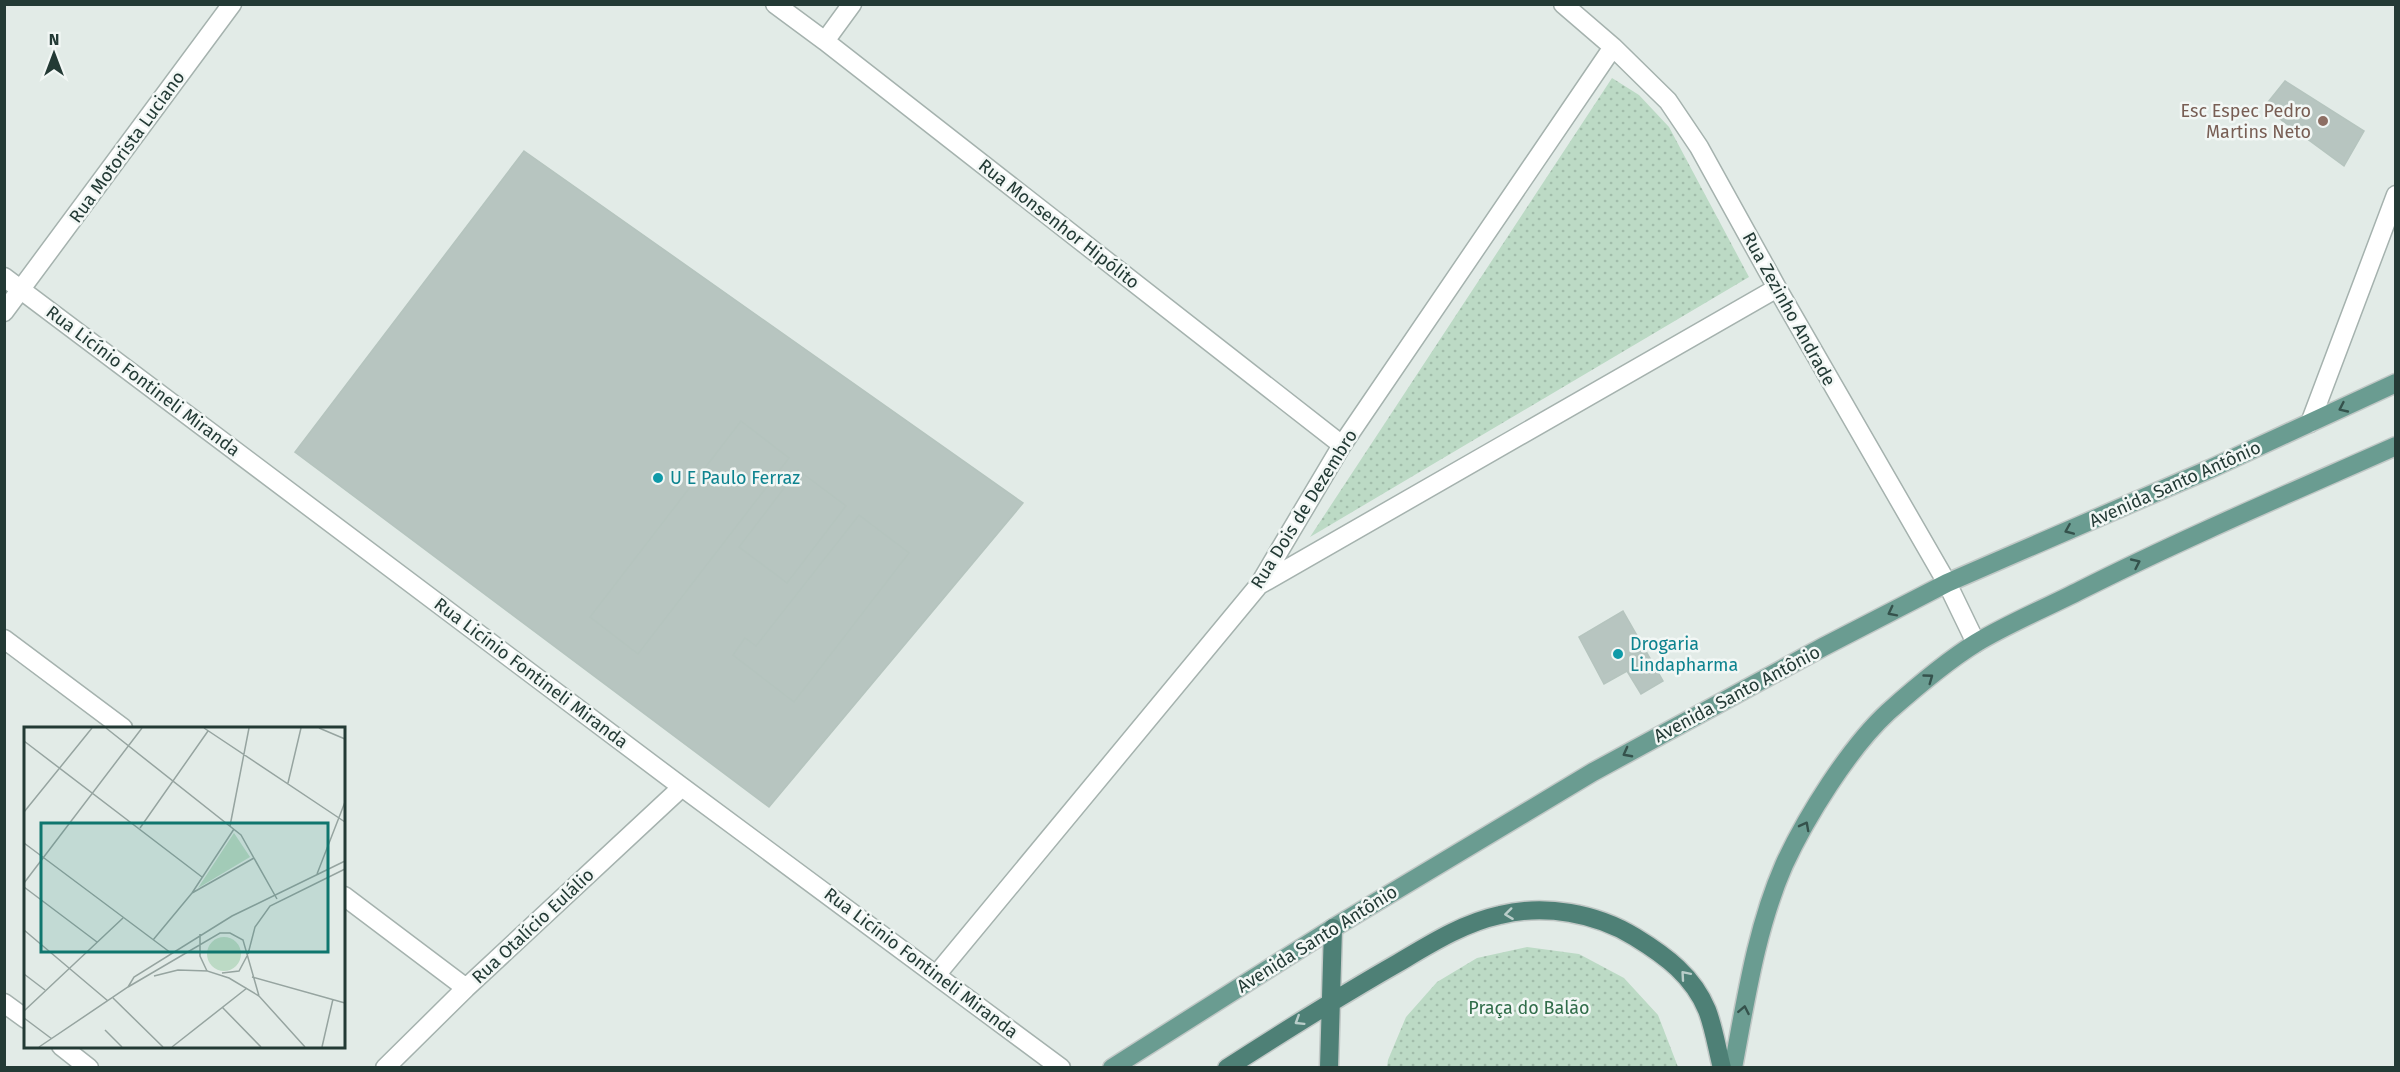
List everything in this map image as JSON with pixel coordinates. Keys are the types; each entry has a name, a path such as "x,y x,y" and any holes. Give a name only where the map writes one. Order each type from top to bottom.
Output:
{"highway":[{"path":"1227,1068 1332,1000 1455,930 1500,915 1536,911 1579,913 1621,928 1668,957 1689,978 1707,1010 1722,1068"},
{"path":"1329,1068 1333,928"}],"main road":[{"name":"Avenida Santo Antônio","path":"1112,1068 1333,928 1593,772 1823,647 1947,583 2396,383"},
{"path":"1733,1068 1751,970 1766,912 1785,864 1816,805 1847,761 1886,715 1917,687 1976,644 2133,564 2396,446"}],"street":[{"name":"Rua Motorista Luciano","path":"4,312 232,4"},
{"name":"Rua Monsenhor Hipólito","path":"775,4 1342,445"},
{"path":"825,41 852,4"},
{"name":"Rua Zezinho Andrade","path":"1563,4 1583,12 1613,47 1668,101 1699,147 1777,288 1947,583 1976,644"},
{"name":"Rua Dois de Dezembro","path":"937,974 1259,585 1342,445 1613,47"},
{"path":"2310,423 2396,195"},
{"name":"Rua Licínio Fontineli Miranda","path":"4,277 1060,1068"},
{"path":"1259,585 1777,288"},
{"path":"4,639 120,727"},
{"name":"Rua Otalício Eulálio","path":"385,1068 466,988 682,787"},
{"path":"345,897 466,988"},
{"path":"4,1003 24,1018"},
{"path":"62,1048 89,1068"}],"green space":[{"path":"1612,78 1639,95 1669,127 1749,277 1310,537"},
{"name":"Praça do Balão","path":"1527,947 1579,954 1624,978 1658,1015 1678,1067 1387,1067 1406,1017 1437,982 1477,958"}],"building":[{"path":"2285,81 2364,131 2344,166 2264,107"},
{"name":"U E Paulo Ferraz","path":"524,151 1023,503 769,807 295,452"},
{"path":"741,421 789,458 638,654 590,617"},
{"path":"798,470 846,506 787,583 739,547"},
{"path":"859,515 909,553 794,702 733,655 745,638 756,646"},
{"name":"Drogaria Lindapharma","path":"1623,611 1663,681 1641,694 1627,671 1604,684 1579,637"}],"place":[{"name":"Esc Espec Pedro Martins Neto","path":"2323,121"},
{"name":"U E Paulo Ferraz","path":"658,478"},
{"name":"Drogaria Lindapharma","path":"1618,654"}]}
